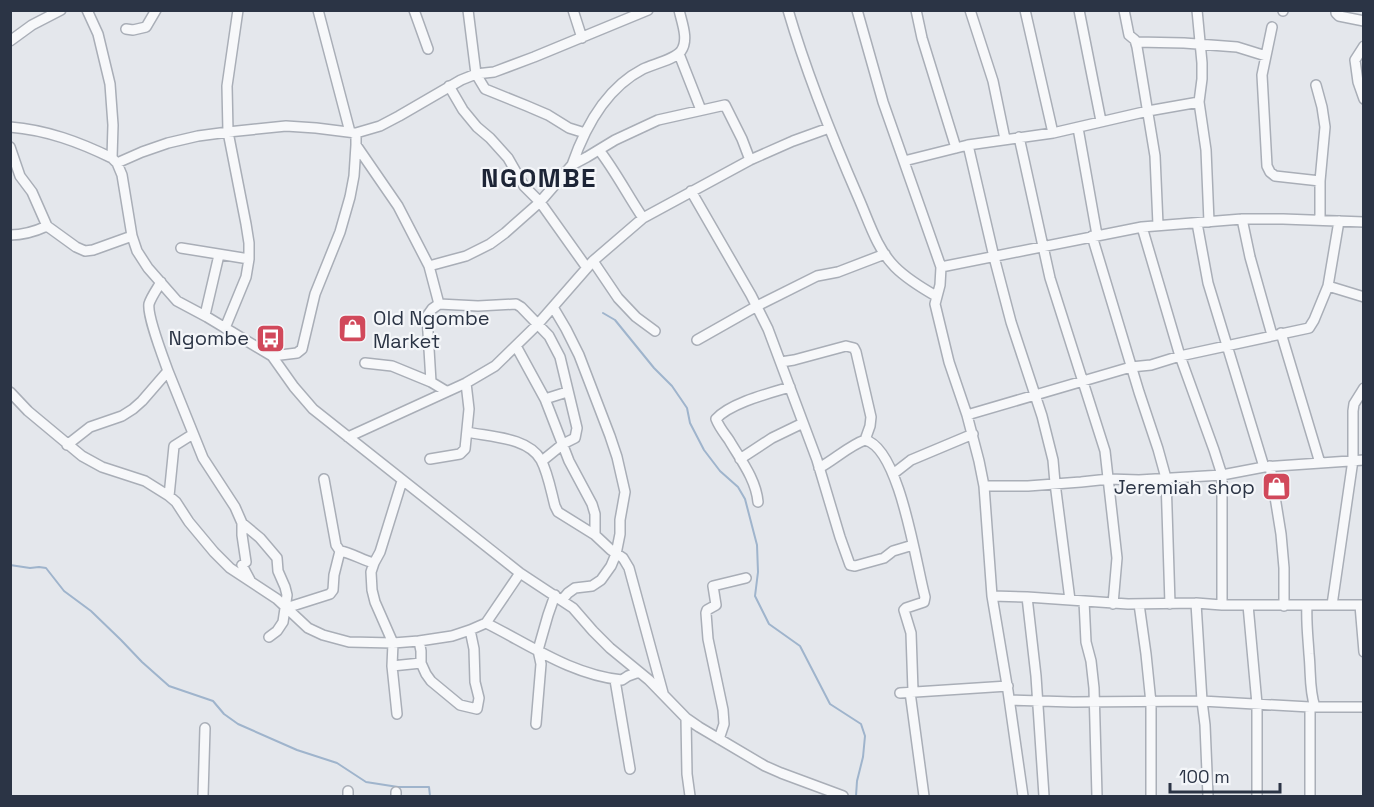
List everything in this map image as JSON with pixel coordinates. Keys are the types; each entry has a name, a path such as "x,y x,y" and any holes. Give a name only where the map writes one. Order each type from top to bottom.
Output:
{"street":[{"path":"10,41 60,10"},
{"path":"87,10 98,34 110,84 114,160 122,175 132,236 137,251 148,268 177,301 205,315 272,356 294,387 314,409 520,573 559,597 579,613 610,648 663,694 686,718 750,758 781,773 843,796"},
{"path":"126,29 146,27 156,10"},
{"path":"225,328 246,277 249,259 246,224 228,132 227,86 238,10"},
{"path":"272,356 297,353 302,349 315,294 340,232 354,176 356,145 318,10"},
{"path":"414,10 428,49"},
{"path":"468,10 476,74 485,89 548,115 569,128 585,133"},
{"path":"573,10 582,38"},
{"path":"10,127 62,136 114,160 168,143 228,132 286,126 353,132 380,126 449,86 476,74 494,72 648,10"},
{"path":"429,266 466,256 490,244 505,234 540,202 572,165 585,133 600,107 614,90 642,70 679,54 684,44 684,36 679,10"},
{"path":"788,10 797,42 829,128 885,254 896,268 936,296"},
{"path":"857,10 883,102 941,267 940,285 935,304 949,362 973,434 984,486 992,596 1008,686 1023,796"},
{"path":"916,10 922,38 956,148"},
{"path":"970,10 993,81 1005,139"},
{"path":"1025,10 1053,133"},
{"path":"1079,10 1101,121"},
{"path":"1124,10 1129,35 1136,42 1148,111 1155,156 1158,225"},
{"path":"1197,10 1202,79 1199,102 1206,150 1209,222"},
{"path":"1336,10 1339,16 1364,21"},
{"path":"1272,27 1262,75 1267,165 1275,176 1320,180"},
{"path":"1136,42 1237,47 1266,56"},
{"path":"1364,46 1355,60 1364,99"},
{"path":"679,54 701,110"},
{"path":"1316,85 1325,127 1320,180 1320,220"},
{"path":"449,86 477,127 508,158 524,186 540,202 590,265 636,317 655,331"},
{"path":"904,161 968,145 1053,133 1199,102"},
{"path":"572,165 625,135 658,120 724,105 727,107 750,160"},
{"path":"348,437 466,383 495,366 538,324 590,265 644,218 750,160 829,128"},
{"path":"1078,128 1095,236 1131,367 1166,478 1170,604"},
{"path":"1019,137 1059,307 1105,451 1117,558 1113,604"},
{"path":"356,145 398,206 415,236 429,266 439,304"},
{"path":"968,145 1011,322 1045,424 1053,460 1070,600"},
{"path":"10,147 20,176 32,192 47,226 85,251 132,236"},
{"path":"599,150 644,218"},
{"path":"691,191 768,329 819,468 850,565 855,566 884,558 893,551 913,545"},
{"path":"941,267 1158,225 1242,219 1364,222"},
{"path":"1242,219 1250,257 1320,463"},
{"path":"967,415 1131,367 1151,365 1309,328 1328,286 1339,221"},
{"path":"1197,223 1208,283 1267,467 1281,534 1284,606"},
{"path":"10,235 22,235 47,226"},
{"path":"1142,227 1180,357 1222,475 1222,605"},
{"path":"181,248 249,259"},
{"path":"697,340 817,276 838,272 885,254"},
{"path":"205,315 219,255"},
{"path":"160,282 149,302 149,311 160,350 203,458 235,507 242,523 246,562 242,565 252,583"},
{"path":"1328,286 1364,297"},
{"path":"431,382 427,316 432,309 439,304 478,306 516,304 521,307 549,336 560,357 577,428 575,438 563,444 542,461"},
{"path":"536,724 541,664 538,650 548,615 559,597 575,588 592,586 601,580 611,566 620,534 625,492 610,436 579,356 553,307"},
{"path":"516,346 545,399 569,461 592,504 595,514 595,535"},
{"path":"781,362 846,346 854,348 856,352 871,417 870,426 865,440 819,468"},
{"path":"365,363 392,366 431,382 446,392"},
{"path":"67,445 90,427 122,416 133,409 168,370"},
{"path":"430,459 463,452 465,449 469,410 466,383"},
{"path":"758,502 753,482 720,429 717,417 751,399 790,387"},
{"path":"1332,605 1358,460 1354,404 1364,388"},
{"path":"10,392 28,411 82,456 102,467 145,481 169,496 214,552 231,568 277,599 308,628 323,635 349,642 393,643 453,636 486,623 520,573"},
{"path":"545,399 567,392"},
{"path":"740,459 762,443 803,423"},
{"path":"467,432 523,443 531,448 542,461 558,512 595,535 623,558 629,568 663,694"},
{"path":"169,496 174,446 193,434"},
{"path":"893,474 911,460 973,434"},
{"path":"865,440 874,443 889,464 893,474 904,507 925,600 904,610 911,633 908,692 924,796"},
{"path":"984,486 1028,486 1108,479 1139,480 1222,475 1267,467 1358,460"},
{"path":"286,608 330,594 333,590 340,551 336,545 324,479"},
{"path":"397,714 392,666 393,643 375,602 371,572 380,552 402,481"},
{"path":"242,523 278,558 278,571 287,595 283,622 269,637"},
{"path":"340,551 374,563"},
{"path":"719,739 724,724 723,710 708,639 706,613 707,609 716,605 713,586 746,578"},
{"path":"992,596 1113,604 1362,606 1364,652"},
{"path":"1028,597 1044,796"},
{"path":"1084,601 1086,642 1094,702 1097,796"},
{"path":"1196,603 1208,796"},
{"path":"1140,604 1150,703 1151,796"},
{"path":"1248,605 1257,704 1257,796"},
{"path":"1307,605 1306,625 1312,698 1310,796"},
{"path":"486,623 565,665 597,676 622,680 639,672"},
{"path":"419,641 421,663 431,681 460,705 477,708 479,698 475,682 474,650 470,630"},
{"path":"392,666 421,663"},
{"path":"615,680 630,769"},
{"path":"908,692 1008,686"},
{"path":"1010,699 1150,703 1202,701 1312,707 1364,707"},
{"path":"686,718 687,774 690,796"},
{"path":"202,796 205,728"}],"waterway":[{"path":"603,313 615,320 654,368 672,386 687,408 690,423 704,450 720,471 738,487 745,499 757,545 758,572 755,596 769,624 800,646 830,704 861,724 865,736 856,796"},
{"path":"10,565 46,568 64,591 91,611 169,686 213,701 224,714 238,724 297,750 337,763 366,782 398,787 429,787 430,796"}],"place":[{"name":"Old Ngombe Market","path":"352,329"},
{"name":"Ngombe","path":"270,338"},
{"name":"Jeremiah shop","path":"1276,487"}],"district":[{"name":"NGOMBE","path":"539,178"}]}
